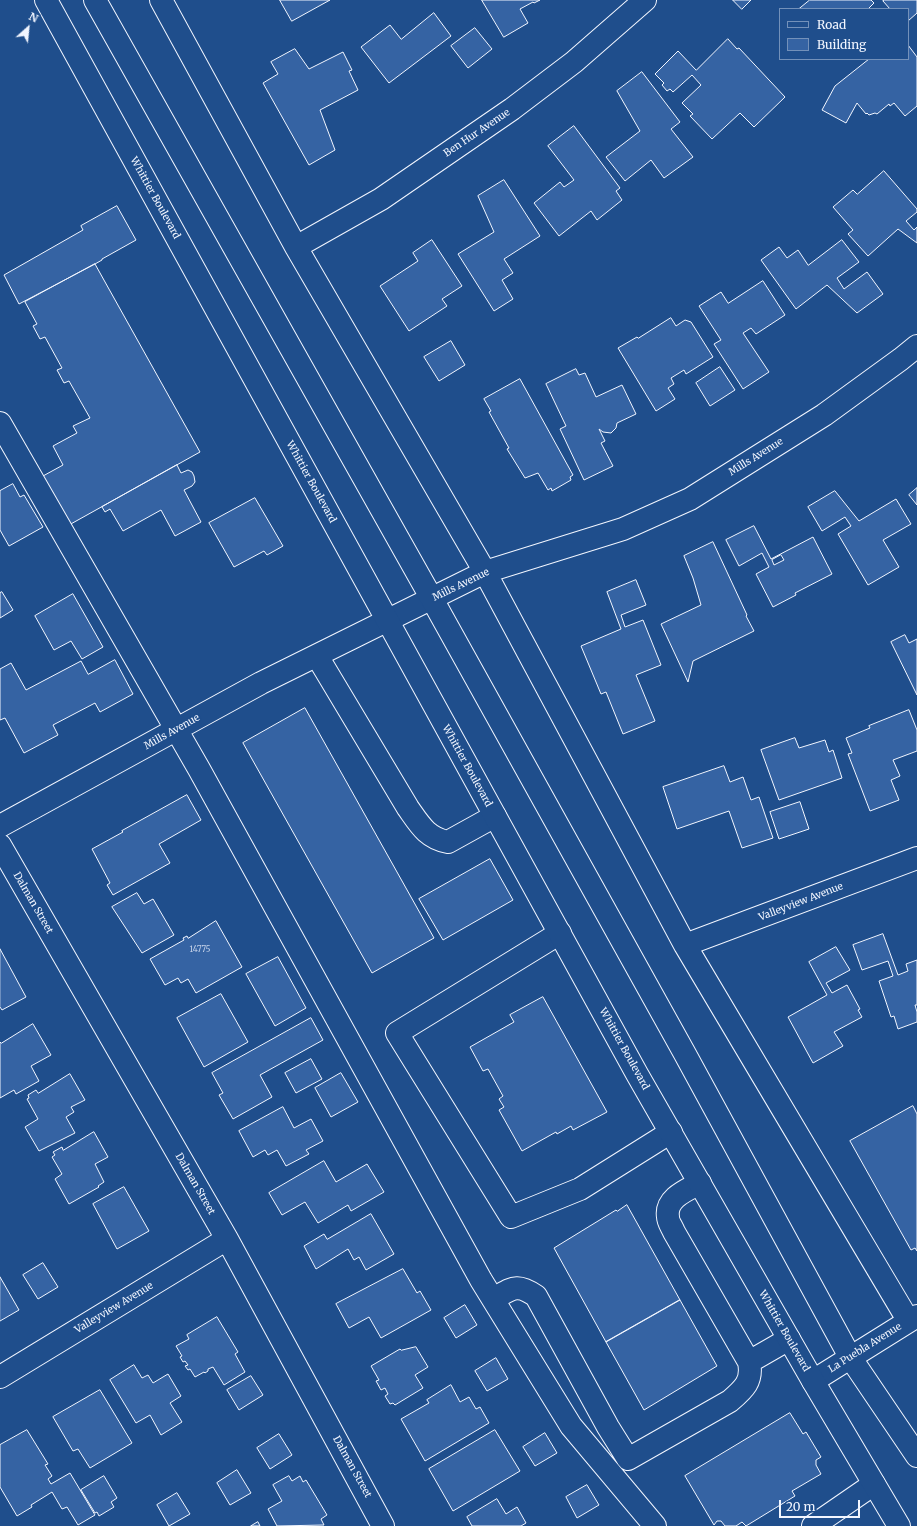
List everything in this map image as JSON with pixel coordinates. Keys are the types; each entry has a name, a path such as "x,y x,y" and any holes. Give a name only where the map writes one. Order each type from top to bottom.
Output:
{"street":[{"name":"Whittier Boulevard","path":"46,0 495,816 671,1132 789,1340 899,1526"},
{"path":"95,0 432,599 685,1054 850,1357 917,1456"},
{"path":"161,0 296,247 485,572 685,945 913,1318"},
{"name":"Ben Hur Avenue","path":"296,247 381,199 512,109 574,62 636,3"},
{"name":"Mills Avenue","path":"0,826 261,683 485,572 623,529 690,499 824,415 917,346"},
{"path":"0,423 176,729 481,1280 571,1426 655,1526"},
{"path":"317,656 408,808 424,831 438,840 448,842 495,816"},
{"name":"Dalman Street","path":"0,845 227,1239 383,1526"},
{"name":"Valleyview Avenue","path":"685,945 917,858"},
{"path":"560,933 397,1033 510,1218 580,1189 671,1132"},
{"path":"608,1470 730,1401 750,1378 749,1362 674,1232 668,1217 669,1208 676,1195 700,1183"},
{"name":"Valleyview Avenue","path":"0,1377 227,1239"},
{"path":"493,1299 514,1287 526,1289 536,1296 608,1427 628,1459"},
{"name":"La Puebla Avenue","path":"813,1380 913,1318"},
{"path":"749,1362 789,1340"},
{"path":"813,1526 874,1484"}],"building":[{"path":"280,0 330,0 292,21"},
{"path":"482,0 540,0 520,9 528,23 504,37"},
{"path":"733,0 751,0 742,9"},
{"path":"810,0 871,0 874,3 869,8 800,8"},
{"path":"917,0 917,13 909,20 909,8 889,8 883,1"},
{"path":"434,13 451,36 389,83 361,47 390,25 401,39"},
{"path":"475,28 492,49 468,68 451,46"},
{"path":"728,39 737,49 739,48 785,97 754,127 740,113 712,139 690,116 693,114 682,103 701,85 692,75 673,92 670,89 667,91 662,85 664,83 655,74 678,51 696,70"},
{"path":"909,46 917,57 917,106 905,116 894,103 890,106 889,104 877,114 875,113 869,115 867,113 866,114 857,103 846,123 822,110 835,86 868,60 909,60"},
{"path":"295,49 309,69 343,52 352,70 349,71 358,90 320,110 335,150 309,165 263,83 278,74 271,62"},
{"path":"642,72 680,122 671,129 693,157 664,178 651,160 625,181 606,157 640,131 617,91"},
{"path":"574,126 620,188 616,191 622,200 597,220 591,211 559,236 534,203 560,182 564,187 574,180 548,146"},
{"path":"884,171 917,209 917,212 906,221 914,230 917,227 917,243 898,229 868,256 848,234 853,230 833,207 853,190 857,194"},
{"path":"504,180 540,236 504,259 513,273 502,280 513,299 494,311 458,254 494,232 478,196"},
{"path":"117,206 136,240 95,264 19,304 4,275 83,230 81,226"},
{"path":"432,240 462,286 442,299 447,306 409,331 380,286 418,261 413,253"},
{"path":"842,240 859,262 837,278 844,289 867,272 883,294 857,313 827,285 796,309 761,260 779,247 787,258 798,250 808,265"},
{"path":"95,264 200,452 69,525 43,476 63,465 53,446 77,433 73,426 90,418 69,381 64,383 57,370 62,368 45,337 40,339 33,326 37,324 25,302"},
{"path":"763,281 785,315 756,334 751,328 743,333 769,372 743,389 714,344 721,340 699,306 721,292 728,303"},
{"path":"671,318 676,326 685,320 691,322 713,357 686,374 684,370 671,378 674,384 668,388 675,399 656,411 618,348"},
{"path":"451,341 465,365 439,381 424,357"},
{"path":"720,367 735,390 710,406 696,383"},
{"path":"576,369 579,375 585,373 596,397 622,385 636,414 617,423 616,428 611,433 603,432 599,429 605,441 601,443 613,466 584,480 560,429 566,426 546,384"},
{"path":"520,379 573,475 570,477 571,480 552,491 551,488 548,490 538,473 525,478 507,449 509,448 489,412 491,411 484,399"},
{"path":"177,465 181,473 188,470 192,472 194,476 195,482 192,486 184,490 201,522 175,536 161,510 123,531 110,509 105,512 102,507"},
{"path":"13,484 20,497 24,495 43,527 9,546 0,530 0,491"},
{"path":"917,488 917,505 909,495"},
{"path":"835,491 859,521 896,499 911,524 883,540 899,567 868,585 838,534 851,526 845,517 822,531 808,507"},
{"path":"255,498 283,546 267,555 264,551 234,567 209,523"},
{"path":"754,526 771,559 813,537 832,574 795,593 796,595 773,607 756,574 769,567 762,553 739,566 726,540","holes":["781,555 784,560 774,565 772,560"]},
{"path":"713,542 754,631 693,661 688,682 661,624 701,605 693,578 684,556"},
{"path":"636,580 646,605 621,615 625,627 643,620 661,665 636,675 655,721 623,734 606,692 601,694 581,646 621,629 607,592"},
{"path":"2,592 13,610 0,618 0,593"},
{"path":"73,594 103,647 82,659 71,641 54,650 35,616"},
{"path":"905,635 909,643 917,639 917,695 891,642"},
{"path":"115,660 133,694 100,712 95,703 53,725 58,735 24,753 5,718 0,720 0,669 11,663 26,690 81,661 88,674"},
{"path":"305,708 434,938 372,973 243,743"},
{"path":"909,710 917,730 917,751 893,760 900,776 891,780 899,800 870,811 848,754 852,753 846,738 870,728 869,726"},
{"path":"795,738 799,748 825,740 829,752 833,750 842,778 779,800 761,750"},
{"path":"724,766 730,782 743,777 751,800 759,797 773,838 742,848 729,811 677,829 663,787"},
{"path":"187,795 201,820 159,844 170,863 113,895 107,885 110,883 92,849"},
{"path":"800,802 809,829 779,839 770,812"},
{"path":"490,859 513,900 443,940 419,899"},
{"path":"137,893 144,904 153,899 174,935 142,953 112,907"},
{"path":"216,921 242,967 196,993 188,979 181,983 178,978 165,985 150,959 184,940 183,938 187,936 188,938"},
{"path":"883,934 898,975 908,971 906,964 917,960 917,1005 915,1005 917,1022 898,1029 894,1016 891,1017 879,981 893,976 888,961 862,970 853,945"},
{"path":"836,947 850,970 826,983 832,993 847,985 860,1009 858,1010 862,1017 834,1032 843,1046 813,1063 788,1017 827,995 809,962"},
{"path":"0,949 26,997 2,1010 0,1007"},
{"path":"278,957 306,1008 275,1026 246,974"},
{"path":"221,994 248,1042 204,1067 177,1018"},
{"path":"543,997 607,1112 573,1130 571,1126 557,1134 556,1132 522,1151 499,1110 504,1107 499,1099 503,1096 488,1069 483,1071 470,1047 514,1022 510,1015"},
{"path":"311,1018 323,1040 260,1075 272,1097 233,1119 219,1095 223,1093 212,1073"},
{"path":"33,1024 51,1055 31,1066 39,1081 16,1094 14,1090 0,1098 0,1042 1,1043"},
{"path":"311,1059 322,1079 296,1093 285,1073"},
{"path":"341,1073 358,1102 331,1117 315,1088"},
{"path":"70,1074 85,1100 71,1107 74,1112 66,1117 75,1133 39,1151 25,1127 38,1119 27,1099 29,1098 28,1095 36,1090 38,1093"},
{"path":"913,1106 917,1114 917,1251 915,1248 911,1250 850,1141"},
{"path":"283,1107 294,1128 311,1119 323,1141 306,1150 309,1154 286,1166 277,1150 268,1155 265,1150 253,1157 239,1131"},
{"path":"94,1132 108,1157 95,1164 104,1182 98,1186 99,1187 69,1204 55,1179 62,1174 52,1157 55,1155 53,1152 62,1147 63,1150"},
{"path":"324,1161 336,1182 367,1164 384,1192 351,1211 348,1205 318,1223 305,1202 282,1215 269,1193"},
{"path":"124,1187 149,1231 117,1249 93,1204"},
{"path":"627,1205 680,1300 606,1342 554,1248 616,1210 617,1211"},
{"path":"371,1214 394,1254 366,1270 359,1257 354,1260 348,1249 316,1269 304,1246 324,1234 327,1239"},
{"path":"43,1263 58,1287 38,1299 23,1275"},
{"path":"403,1269 417,1293 420,1291 431,1310 381,1338 369,1317 349,1328 336,1304"},
{"path":"0,1277 19,1310 0,1321"},
{"path":"680,1300 717,1366 644,1410 606,1342"},
{"path":"465,1305 477,1325 456,1338 444,1318"},
{"path":"217,1317 238,1352 235,1354 245,1372 224,1385 213,1367 208,1369 205,1373 204,1372 195,1377 190,1369 188,1370 185,1366 188,1365 185,1361 183,1362 180,1357 182,1356 176,1346 189,1339 187,1335"},
{"path":"416,1347 428,1367 415,1375 423,1388 395,1405 393,1403 390,1404 385,1396 388,1394 385,1388 381,1390 376,1381 379,1380 371,1366 400,1349"},
{"path":"496,1358 508,1379 487,1391 475,1371"},
{"path":"134,1365 142,1378 148,1375 153,1383 168,1374 181,1396 170,1403 182,1422 161,1435 150,1415 136,1423 110,1380"},
{"path":"251,1376 263,1395 239,1410 227,1390"},
{"path":"451,1385 460,1402 469,1397 476,1409 480,1407 489,1423 425,1461 401,1419 429,1403 427,1400"},
{"path":"100,1390 132,1443 90,1468 78,1449 73,1451 53,1417"},
{"path":"790,1413 803,1434 806,1432 821,1457 816,1460 816,1465 821,1474 792,1491 795,1496 746,1526 742,1522 736,1526 725,1526 721,1521 717,1521 714,1525 685,1476"},
{"path":"27,1430 48,1464 45,1465 52,1476 48,1479 51,1484 70,1473 95,1515 78,1525 67,1507 62,1509 52,1492 17,1516 0,1487 0,1445"},
{"path":"495,1430 520,1471 453,1511 429,1469"},
{"path":"545,1433 557,1453 535,1466 523,1447"},
{"path":"279,1434 292,1455 270,1469 257,1448"},
{"path":"237,1470 251,1493 230,1505 217,1483"},
{"path":"104,1476 117,1498 111,1502 114,1507 99,1516 97,1512 95,1513 81,1490"},
{"path":"289,1476 292,1481 300,1476 303,1482 306,1480 327,1515 321,1519 324,1525 277,1526 268,1509 282,1501 273,1485"},
{"path":"587,1485 599,1505 577,1518 566,1497"},
{"path":"177,1493 190,1514 169,1526 157,1505"},
{"path":"497,1499 506,1514 517,1507 526,1523 521,1526 472,1526 467,1517"},
{"path":"258,1522 260,1526 251,1526"}]}
